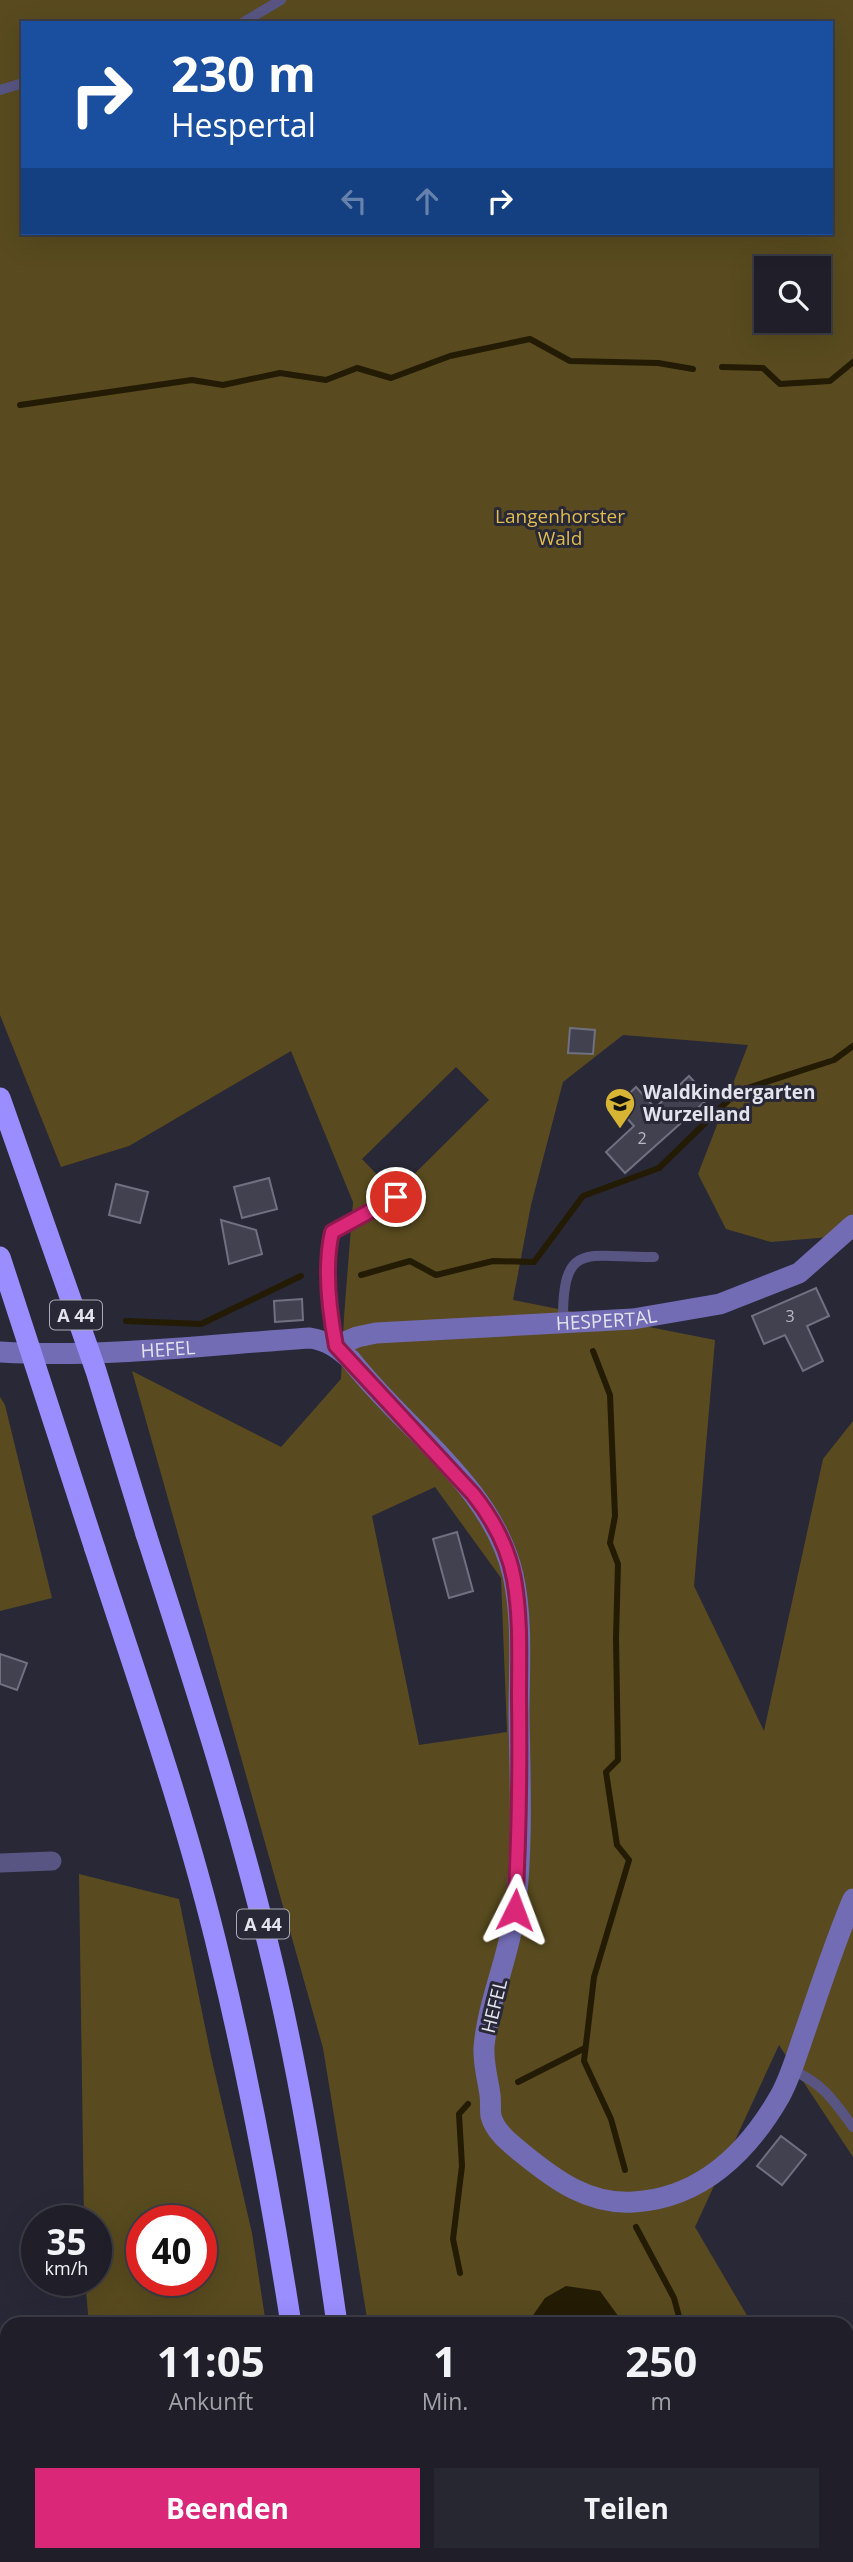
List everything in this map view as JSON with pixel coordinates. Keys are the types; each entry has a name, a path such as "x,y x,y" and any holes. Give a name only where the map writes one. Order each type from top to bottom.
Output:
{"highway":[{"name":"A 44","path":"0,1098 96,1371 223,1779 269,1946 296,2070 336,2317"},
{"name":"A 44","path":"0,1257 156,1735 220,1958 246,2076 290,2317"}],"street":[{"name":"HESPERTAL","path":"336,1346 376,1333 633,1318 720,1304 799,1273 853,1224"},
{"name":"HEFEL","path":"0,1353 111,1354 310,1338 336,1346 446,1463 486,1510 504,1544 514,1580 519,1636 519,1729 515,1910 484,2046 484,2070 491,2118 502,2136 564,2186 609,2201 633,2202 672,2196 692,2189 708,2178 758,2131 781,2095 853,1899"},
{"path":"0,1863 52,1861"}],"lane":[{"path":"245,21 281,0"},
{"path":"0,90 21,84"},
{"path":"336,1346 331,1321 328,1252 332,1232 396,1197"},
{"path":"563,1323 563,1295 568,1270 578,1260 594,1255 654,1257"},
{"path":"791,2070 815,2081 835,2101 853,2127"}],"green space":[{"name":"Langenhorster Wald","path":"0,0 853,0 853,1235 771,1242 726,1229 698,1174 748,1045 623,1035 563,1082 531,1205 513,1300 715,1340 694,1586 764,1731 823,1459 853,1421 853,2157 779,2045 695,2227 748,2317 367,2317 323,2048 132,1371 281,1447 341,1379 353,1202 291,1051 129,1146 61,1167 0,1015","holes":["456,1067 489,1100 395,1193 362,1159","435,1487 501,1578 507,1732 419,1745 372,1516"]},
{"path":"0,1397 5,1405 52,1598 0,1611"},
{"path":"79,1874 179,1899 211,2056 252,2233 265,2317 88,2317 86,2296 112,2296 112,2205 84,2205"}],"shaded area":[{"path":"566,2286 600,2291 619,2317 532,2317 545,2298"}],"building":[{"path":"570,1028 595,1030 593,1054 568,1053"},
{"path":"689,1076 709,1098 625,1173 606,1152 634,1126 616,1106 636,1087 655,1108"},
{"path":"269,1178 277,1209 242,1218 234,1187"},
{"path":"116,1184 148,1192 140,1223 109,1215"},
{"path":"221,1220 256,1230 262,1254 229,1264"},
{"path":"816,1288 829,1316 807,1326 823,1361 803,1371 785,1335 764,1344 752,1316"},
{"path":"302,1299 303,1320 275,1322 274,1301"},
{"path":"457,1532 473,1591 449,1598 433,1539"},
{"path":"0,1654 27,1663 17,1690 0,1684"},
{"path":"781,2136 806,2155 782,2185 757,2166"}],"waterway":[{"path":"20,405 192,380 223,385 280,373 326,380 357,368 391,378 450,356 530,339 570,361 658,363 693,369"},
{"path":"722,367 763,368 780,384 830,381 853,362"},
{"path":"361,1275 410,1261 436,1275 493,1261 534,1262 583,1196 659,1168 738,1091 834,1060 853,1046"},
{"path":"126,1321 201,1324 301,1276"},
{"path":"593,1351 610,1395 615,1516 610,1543 618,1564 618,1760 606,1772 617,1845 629,1860 594,1977 584,2061 611,2119 625,2170"},
{"path":"518,2082 585,2048"},
{"path":"460,2273 453,2239 462,2166 459,2114 468,2104"},
{"path":"636,2227 674,2298 679,2317"}],"place":[{"name":"Waldkindergarten Wurzelland","path":"620,1130"}],"route":[{"path":"396,1197 332,1232 328,1252 331,1321 336,1346 473,1494 486,1510 504,1544 514,1580 519,1636 519,1833 515,1910"}]}
